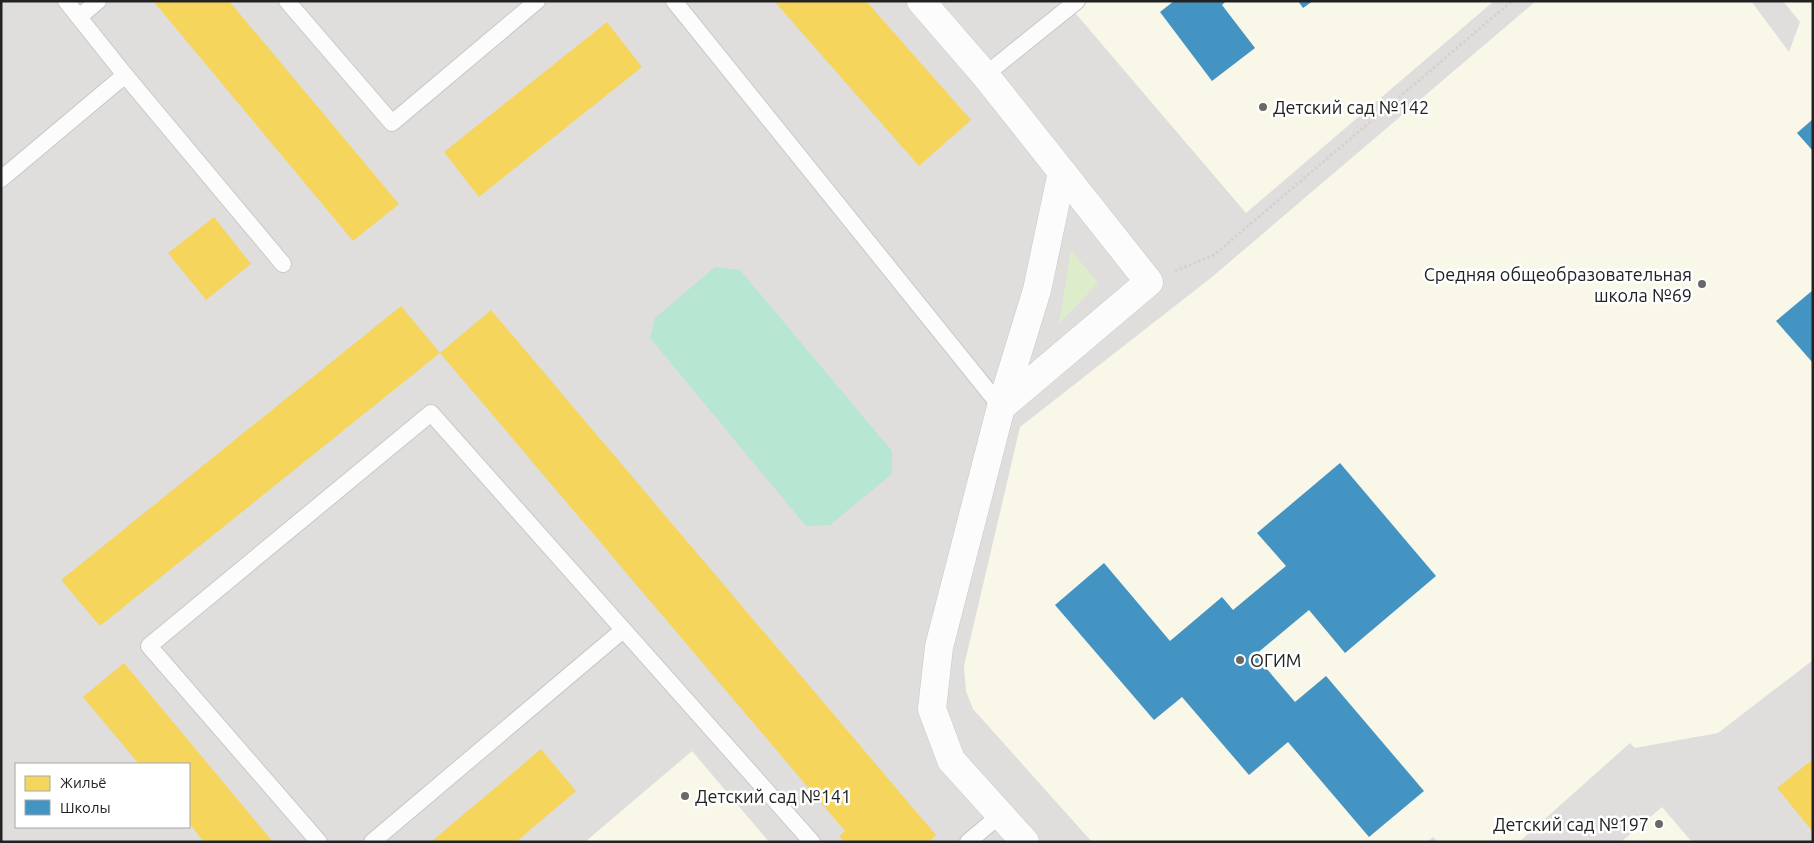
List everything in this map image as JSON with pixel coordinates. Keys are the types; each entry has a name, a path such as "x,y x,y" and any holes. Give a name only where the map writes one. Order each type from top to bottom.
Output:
{"street":[{"path":"920,1 985,76 1149,282 1001,407"},
{"path":"1025,842 951,760 932,709 939,647 1001,407 1037,290 1062,172"}],"lane":[{"path":"66,1 125,75 283,264"},
{"path":"79,17 98,1"},
{"path":"287,1 392,123 537,1"},
{"path":"674,1 1001,407"},
{"path":"985,76 1077,1"},
{"path":"1,179 125,75"},
{"path":"319,842 149,646 431,413 812,842"},
{"path":"372,842 623,630"},
{"path":"968,842 1000,815"}],"path":[{"path":"1149,282 1214,255 1512,1"}],"shaded area":[{"path":"1,1 1813,1 1813,842 1,842"},
{"name":"Детский сад №142","path":"1065,1 1494,1 1246,213"},
{"path":"1536,1 1751,1 1789,52 1800,22 1783,1 1813,1 1813,660 1718,733 1635,748 1630,743 1519,842 1438,842 1433,837 1427,842 1092,842 973,709 966,691 964,666 1020,427 1212,277"},
{"name":"Детский сад №141","path":"692,751 769,842 585,842"},
{"name":"Детский сад №197","path":"1662,807 1692,842 1621,842"}],"green space":[{"path":"1071,250 1098,283 1059,324"},
{"path":"715,267 740,270 892,451 892,474 830,525 806,526 650,338 655,318"}],"building: Жильё":[{"path":"153,1 229,1 399,204 353,241"},
{"path":"774,1 866,1 971,120 919,166"},
{"path":"607,22 642,67 479,197 444,152"},
{"path":"214,217 251,264 206,300 168,253"},
{"path":"401,306 440,353 100,626 61,580"},
{"path":"491,310 936,835 929,842 844,842 839,836 845,831 440,353"},
{"path":"124,663 273,842 204,842 190,824 190,763 138,763 83,697"},
{"path":"541,749 576,791 516,842 431,842"},
{"path":"1813,759 1813,832 1777,788"}],"building: Школы":[{"path":"1174,1 1226,1 1222,5 1255,48 1212,81 1160,12"},
{"path":"1298,1 1313,1 1303,8"},
{"path":"1813,119 1813,151 1797,133"},
{"path":"1813,290 1813,363 1776,321"},
{"path":"1340,463 1436,576 1345,653 1309,610 1255,655 1295,702 1326,676 1424,791 1369,837 1288,742 1249,775 1182,697 1154,720 1055,605 1104,563 1170,641 1222,597 1233,610 1286,566 1257,533"}],"place":[{"name":"Детский сад №142","path":"1263,107"},
{"name":"Средняя общеобразовательная школа №69","path":"1702,284"},
{"name":"ОГИМ","path":"1240,660"},
{"name":"Детский сад №141","path":"685,796"},
{"name":"Детский сад №197","path":"1659,824"}]}
